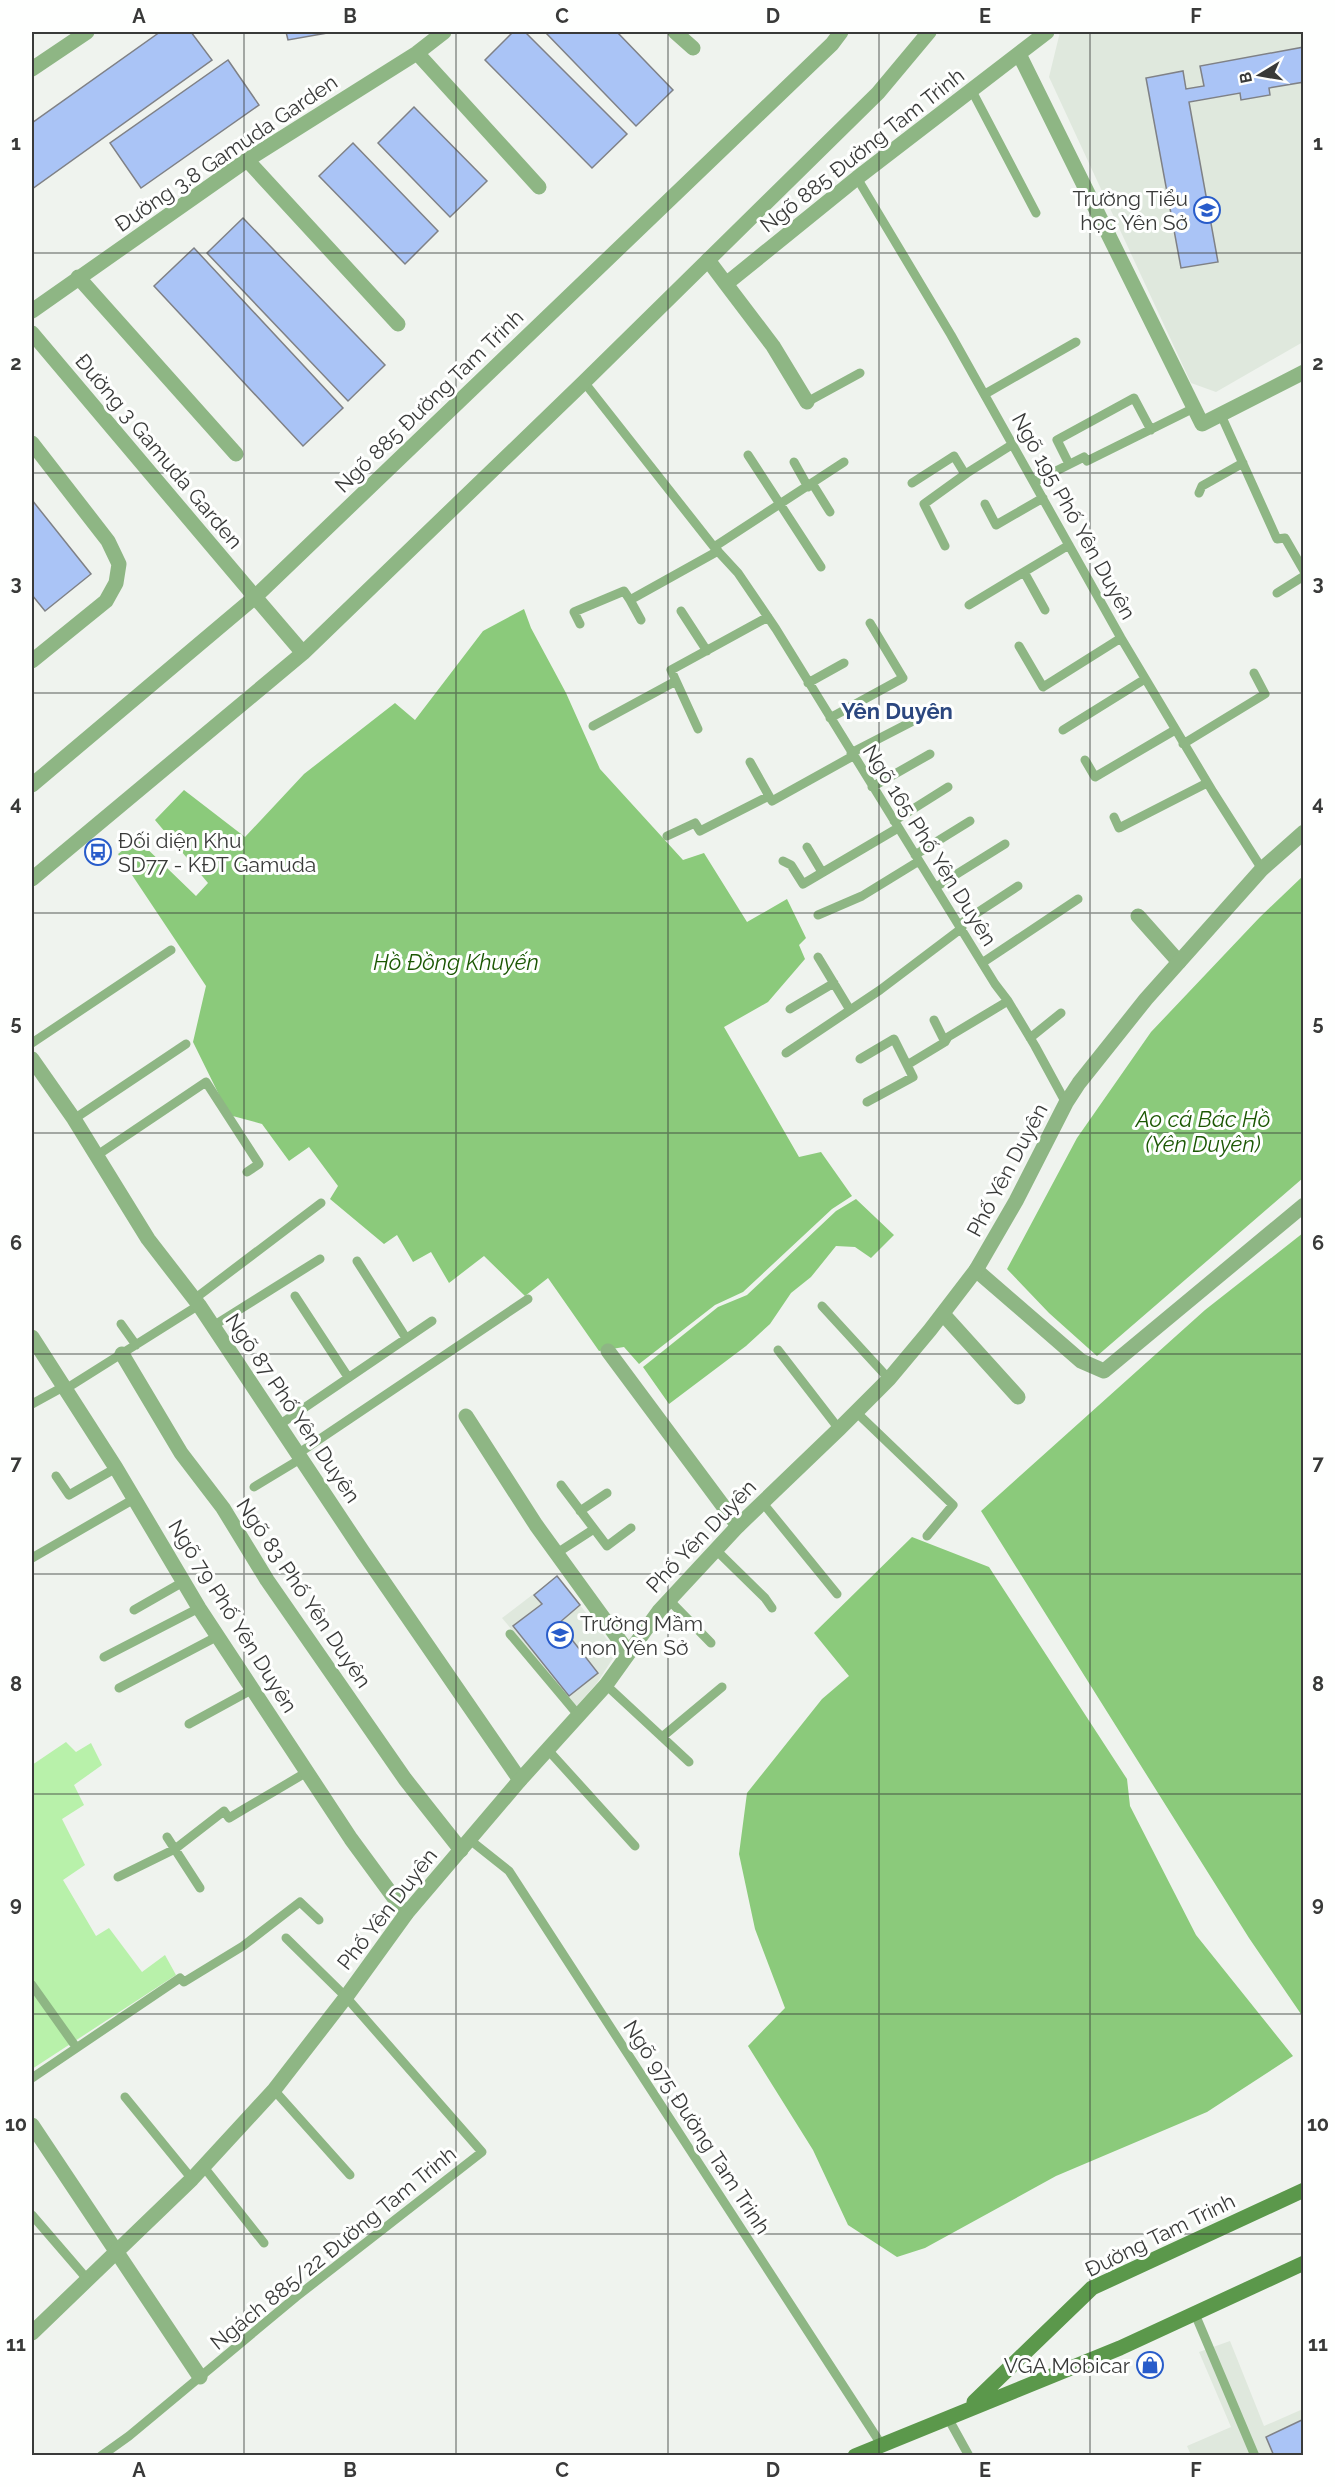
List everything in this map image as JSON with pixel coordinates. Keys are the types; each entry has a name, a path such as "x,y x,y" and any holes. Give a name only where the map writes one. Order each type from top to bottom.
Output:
{"main road":[{"name":"Đường Tam Trinh","path":"968,2408 1092,2288 1304,2190"},
{"name":"Đường Tam Trinh","path":"855,2456 968,2408 1120,2348 1304,2263"}],"street":[{"path":"32,67 87,32"},
{"name":"Đường 3.8 Gamuda Garden","path":"32,311 247,160 417,53 444,32"},
{"path":"675,32 693,48"},
{"name":"Ngõ 885 Đường Tam Trinh","path":"32,785 255,597 842,32"},
{"name":"Ngõ 885 Đường Tam Trinh","path":"32,879 303,653 584,382 878,93 929,32"},
{"name":"Ngõ 885 Đường Tam Trinh","path":"726,284 857,178 1047,32"},
{"path":"417,53 539,187"},
{"path":"1019,54 1202,424 1304,372"},
{"path":"247,160 398,324"},
{"path":"708,260 773,346 807,402"},
{"path":"78,277 236,454"},
{"name":"Đường 3 Gamuda Garden","path":"32,333 303,653"},
{"path":"32,443 108,541 119,564 116,583 106,601 32,661"},
{"name":"Phố Yên Duyên","path":"32,2333 192,2179 274,2090 346,1997 406,1914 520,1780 606,1685 628,1652 669,1600 738,1526 889,1378 944,1314 976,1270 1016,1201 1066,1103 1138,1008 1262,869 1304,832"},
{"path":"1138,916 1179,962"},
{"name":"Ngõ 87 Phố Yên Duyên","path":"32,1059 74,1119 148,1239 213,1326 363,1552 520,1780"},
{"path":"976,1270 1081,1361 1104,1371 1304,1205"},
{"path":"944,1314 1018,1397"},
{"name":"Ngõ 79 Phố Yên Duyên","path":"33,1342 117,1468 199,1608 351,1839 406,1914"},
{"path":"608,1351 738,1526"},
{"name":"Ngõ 83 Phố Yên Duyên","path":"122,1354 181,1454 223,1508 267,1580 405,1779 465,1845"},
{"path":"466,1416 557,1553 628,1652"},
{"path":"32,2125 200,2377"}],"lane":[{"path":"972,91 1036,213"},
{"name":"Ngõ 195 Phố Yên Duyên","path":"857,178 985,394 1183,744 1262,869"},
{"path":"985,394 1076,342"},
{"path":"807,402 860,373"},
{"name":"Ngõ 165 Phố Yên Duyên","path":"584,382 716,549 738,573 768,617 872,787 1008,1001 1066,1103"},
{"path":"1069,464 1057,440 1134,398 1151,430"},
{"path":"1034,482 1084,457 1087,461 1194,408"},
{"path":"1221,415 1277,539 1285,538 1304,571"},
{"path":"945,546 924,504 965,474 1013,444"},
{"path":"748,455 821,567"},
{"path":"912,483 954,456 965,474"},
{"path":"794,462 830,512"},
{"path":"630,600 716,549 844,462"},
{"path":"1199,493 1202,486 1243,463"},
{"path":"985,504 996,525 1043,498"},
{"path":"969,605 1069,545"},
{"path":"1024,572 1045,610"},
{"path":"1277,593 1304,576"},
{"path":"580,624 574,612 624,591 640,620"},
{"path":"681,611 707,651"},
{"path":"698,729 671,670 768,617"},
{"path":"830,718 903,678 870,622"},
{"path":"1019,646 1042,687 1121,638"},
{"path":"808,684 844,663"},
{"path":"1183,744 1265,694 1254,673"},
{"path":"1063,730 1145,679"},
{"path":"593,726 676,681"},
{"path":"750,762 772,801 917,718"},
{"path":"1085,760 1095,777 1175,729"},
{"path":"872,787 930,754"},
{"path":"1114,817 1119,828 1207,783"},
{"path":"783,861 791,865 803,884 896,825 948,787"},
{"path":"667,836 695,823 700,831 769,796"},
{"path":"818,915 862,896 970,821"},
{"path":"936,887 1005,844"},
{"path":"807,847 822,872"},
{"path":"786,1053 850,1010 1018,886"},
{"path":"982,963 1078,899"},
{"path":"32,1043 171,950"},
{"path":"818,957 850,1010"},
{"path":"790,1009 834,983"},
{"path":"907,1065 1008,1001"},
{"path":"1030,1038 1061,1013"},
{"path":"934,1020 945,1042"},
{"path":"860,1059 894,1039 913,1077 867,1102"},
{"path":"74,1119 186,1044"},
{"path":"96,1156 206,1082 259,1164 247,1172"},
{"path":"32,1404 136,1345 196,1303 321,1203"},
{"path":"213,1326 320,1259"},
{"path":"357,1261 406,1338"},
{"path":"295,1296 348,1377"},
{"path":"254,1487 528,1299"},
{"path":"822,1306 889,1378"},
{"path":"279,1425 432,1321"},
{"path":"121,1324 136,1345"},
{"path":"778,1350 839,1429"},
{"path":"856,1412 953,1505 927,1536"},
{"path":"56,1476 69,1495 117,1468"},
{"path":"561,1485 607,1546 631,1528"},
{"path":"580,1511 607,1493"},
{"path":"32,1558 134,1499"},
{"path":"762,1502 837,1594"},
{"path":"557,1553 594,1529"},
{"path":"716,1550 765,1598 772,1608"},
{"path":"134,1610 183,1582"},
{"path":"669,1600 711,1643"},
{"path":"104,1658 199,1608"},
{"path":"510,1634 579,1716"},
{"path":"119,1688 218,1636"},
{"path":"606,1685 689,1762"},
{"path":"662,1737 722,1687"},
{"path":"189,1724 253,1689"},
{"path":"548,1750 635,1846"},
{"path":"118,1877 175,1849 224,1811 229,1818 307,1772"},
{"path":"167,1837 200,1888"},
{"name":"Ngõ 975 Đường Tam Trinh","path":"465,1845 509,1871 881,2444"},
{"path":"32,2078 180,1978 184,1982 243,1946 300,1902 319,1920"},
{"path":"286,1938 346,1997"},
{"path":"32,1985 76,2047"},
{"name":"Ngách 885/22 Đường Tam Trinh","path":"101,2456 129,2436 296,2297 482,2152 346,1997"},
{"path":"274,2090 350,2175"},
{"path":"125,2097 192,2179"},
{"path":"203,2166 264,2243"},
{"path":"32,2215 88,2280"},
{"path":"1195,2314 1255,2456"},
{"path":"948,2418 969,2456"}],"shaded area":[{"name":"Trường Tiểu học Yên Sở","path":"1060,32 1303,32 1303,342 1216,392 1191,383 1049,77"},
{"name":"Trường Mầm non Yên Sở","path":"557,1576 617,1652 597,1683 576,1707 502,1618"},
{"path":"66,1742 76,1752 91,1743 102,1765 74,1785 84,1805 62,1819 85,1865 63,1880 96,1936 109,1928 142,1972 165,1955 176,1975 32,2069 32,1765"},
{"path":"1230,2341 1264,2426 1303,2409 1303,2455 1191,2455 1187,2446 1231,2427 1199,2352"}],"water":[{"name":"Hồ Đồng Khuyến","path":"524,609 531,628 566,693 600,769 683,860 704,853 747,922 787,899 806,938 799,945 805,959 768,1002 724,1027 799,1157 821,1152 852,1196 832,1209 743,1292 715,1305 639,1364 624,1347 599,1351 548,1278 525,1296 484,1256 449,1283 431,1252 413,1262 397,1235 384,1244 330,1199 338,1186 309,1147 289,1161 262,1124 229,1115 193,1042 206,986 118,854 137,839 196,896 208,883 155,820 184,790 245,837 304,774 395,703 415,720 483,631"},
{"name":"Ao cá Bác Hồ (Yên Duyên)","path":"1303,876 1303,1178 1097,1356 1049,1313 1007,1269 1077,1138 1151,1032 1260,917"},
{"path":"856,1199 894,1235 871,1258 855,1247 836,1246 811,1277 791,1293 770,1324 746,1346 669,1404 643,1367 718,1307 747,1295 836,1211"},
{"path":"1303,1233 1303,2017 1249,1938 981,1511 1205,1310"},
{"path":"912,1537 989,1567 1127,1779 1130,1806 1196,1935 1293,2056 1207,2112 1056,2176 925,2248 897,2257 848,2225 813,2150 748,2046 785,2008 755,1929 739,1854 747,1793 822,1699 849,1676 814,1633"}],"building":[{"path":"160,32 191,32 212,60 32,189 32,123"},
{"path":"286,32 333,32 288,40"},
{"path":"513,32 525,32 627,134 592,168 485,60"},
{"path":"545,32 617,32 673,90 636,126"},
{"path":"1304,47 1304,82 1269,88 1270,95 1241,100 1240,93 1189,102 1218,262 1181,268 1146,78 1183,71 1186,89 1204,86 1200,66"},
{"path":"228,60 259,105 141,188 110,143"},
{"path":"414,107 487,181 450,217 378,143"},
{"path":"353,143 438,231 405,264 319,176"},
{"path":"243,218 385,365 348,401 207,253"},
{"path":"194,248 343,408 303,446 154,286"},
{"path":"32,500 91,574 45,611 32,595"},
{"name":"Trường Mầm non Yên Sở","path":"557,1576 580,1605 559,1623 598,1673 569,1696 513,1626 542,1604 534,1595"},
{"path":"1304,2419 1304,2456 1274,2456 1266,2437"}],"place":[{"name":"Trường Tiểu học Yên Sở","path":"1207,210"},
{"name":"Đối diện Khu SD77 - KĐT Gamuda","path":"98,852"},
{"name":"Trường Mầm non Yên Sở","path":"560,1635"},
{"name":"VGA Mobicar","path":"1150,2365"}],"district":[{"name":"Yên Duyên","path":"897,711"}]}
